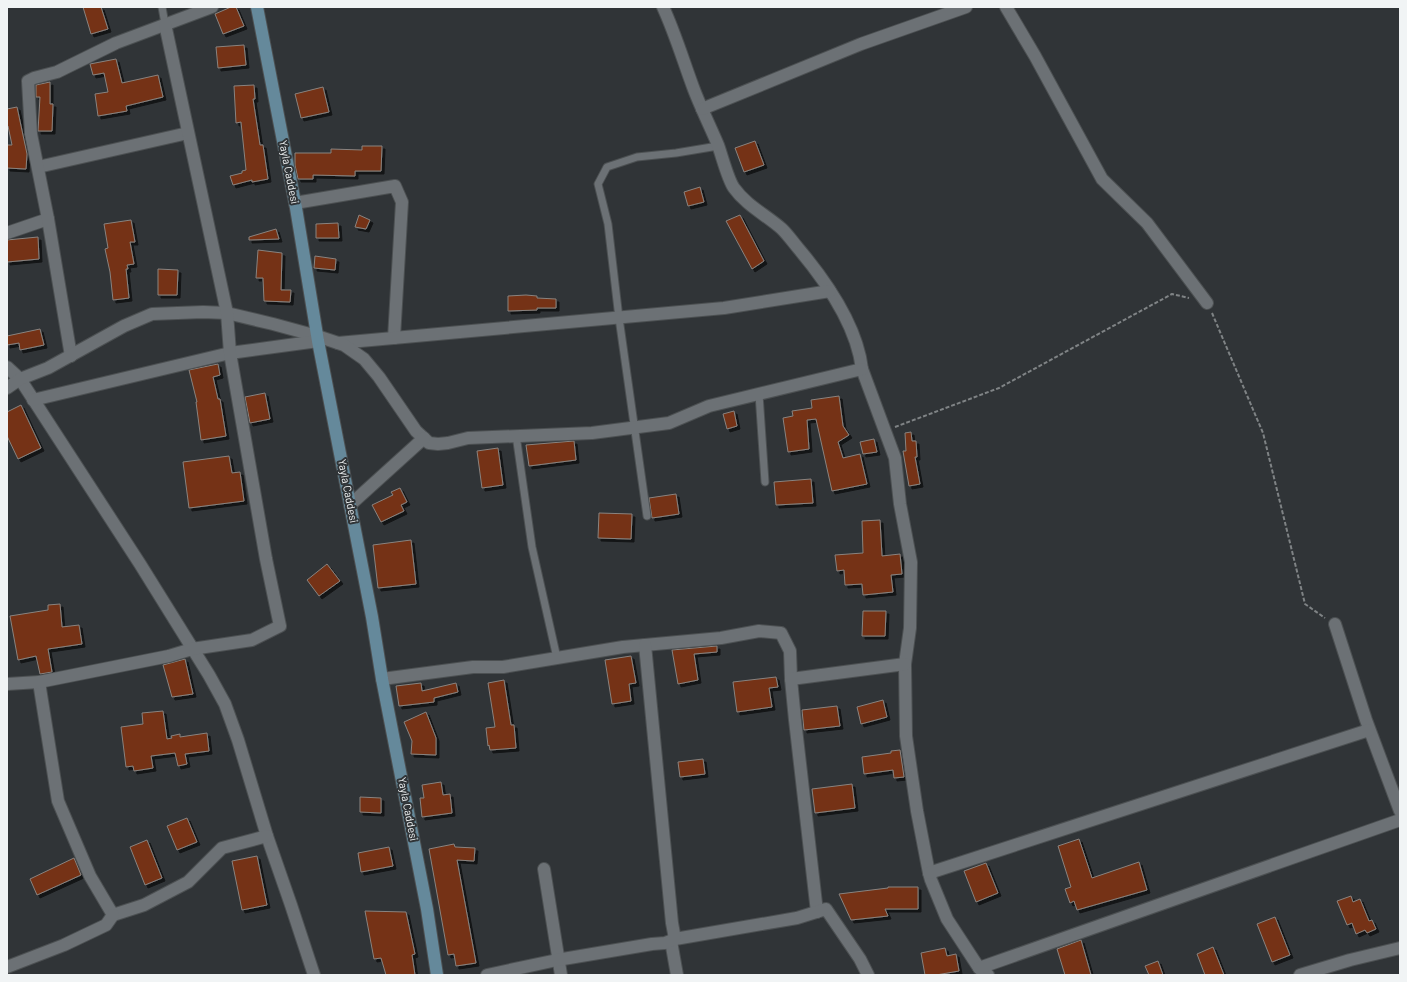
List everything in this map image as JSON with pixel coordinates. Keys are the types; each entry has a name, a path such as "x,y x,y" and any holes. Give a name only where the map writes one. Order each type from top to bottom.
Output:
{"street":[{"path":"71,356 48,218 31,134 28,81 57,72 116,43 212,7"},
{"name":"Yayla Caddesi","path":"257,7 295,203 318,338 372,617 382,679 427,909 437,975"},
{"path":"663,7 673,28 694,88 733,187 749,203 783,230 810,262 830,291 843,313 855,340 861,359 862,369 895,458 900,504 911,562 910,628 905,664 906,736 917,811 929,873 947,919 984,971 1400,820"},
{"path":"702,109 861,44 966,7"},
{"path":"1006,7 1035,56 1102,179 1146,223 1207,303"},
{"path":"7,684 39,682 169,656 192,649 252,640 280,626 264,551 230,353 227,313 165,24"},
{"path":"38,167 188,133"},
{"path":"295,203 395,186 402,202 394,338"},
{"path":"7,233 48,218"},
{"path":"337,343 724,308 830,291"},
{"path":"7,388 20,380 71,356 124,326 152,314 203,312 227,313 344,345 364,359 416,431 429,443 438,444 468,438 592,433 669,423 709,406 862,369"},
{"path":"33,400 230,353 318,338"},
{"path":"7,367 20,380 140,564 209,675 225,704 238,740 267,836 314,975"},
{"path":"350,505 424,438"},
{"path":"1335,624 1369,730 1400,811"},
{"path":"382,679 473,667 503,666 645,645 721,638 759,631 781,633 790,651 795,720 817,912"},
{"path":"645,645 677,975"},
{"path":"791,679 905,664"},
{"path":"39,682 58,801 90,876 113,916"},
{"path":"929,873 1369,730"},
{"path":"9,975 7,969 99,929 106,925 113,916 144,905 188,882 222,848 267,836"},
{"path":"544,869 561,975"},
{"path":"487,975 558,960 665,943 673,940 797,918 826,909 860,959 868,975"},
{"path":"1300,975 1350,960 1400,948"}],"lane":[{"path":"162,7 165,24"},
{"path":"647,516 619,318 608,224 598,184 607,167 637,157 676,153 718,146"},
{"path":"759,394 765,482"},
{"path":"516,435 532,548 556,658"}],"path":[{"path":"884,431 999,388 1172,294 1207,303 1263,433 1305,604 1335,624"}],"building":[{"path":"83,7 101,7 108,29 91,34"},
{"path":"231,7 236,7 244,26 223,34 215,14"},
{"path":"244,45 246,65 218,68 216,47"},
{"path":"116,59 122,83 158,75 163,97 126,106 127,111 98,116 95,94 108,92 104,73 93,75 90,64"},
{"path":"50,82 50,104 53,104 52,131 38,131 40,97 36,97 36,85"},
{"path":"254,85 255,99 253,99 260,145 263,145 268,179 252,182 252,180 233,185 230,176 242,173 242,171 246,170 241,122 236,123 234,86"},
{"path":"323,87 329,112 301,118 295,94"},
{"path":"17,107 27,154 26,169 7,168 7,145 12,145 7,126 7,109"},
{"path":"755,141 764,165 744,172 735,148"},
{"path":"362,146 382,146 381,171 355,171 355,176 313,175 313,179 298,179 295,165 295,153 331,153 331,149 362,150"},
{"path":"700,187 704,202 688,206 684,192"},
{"path":"359,215 370,220 366,229 355,227"},
{"path":"740,215 764,261 752,269 726,221"},
{"path":"131,220 135,242 130,242 134,264 127,265 128,269 126,269 129,298 113,300 110,272 105,249 108,248 104,224"},
{"path":"338,223 339,238 316,238 316,224"},
{"path":"276,229 279,239 249,240 249,237"},
{"path":"38,237 39,259 7,262 7,240"},
{"path":"258,250 282,253 281,290 291,290 290,302 264,301 263,278 256,278"},
{"path":"315,256 336,259 335,270 314,268"},
{"path":"158,269 178,270 177,295 158,295"},
{"path":"508,296 537,296 537,298 556,299 556,308 508,311"},
{"path":"40,329 44,345 20,350 19,343 7,345 7,336"},
{"path":"218,364 220,375 213,377 218,399 220,399 226,436 201,440 197,402 189,370"},
{"path":"265,393 270,419 250,423 245,397"},
{"path":"839,396 843,426 849,435 838,442 843,458 860,454 867,484 832,491 816,419 807,420 809,449 788,452 783,418 793,416 792,411 812,408 811,400"},
{"path":"21,405 41,448 18,459 7,436 7,412"},
{"path":"734,411 737,426 727,429 723,414"},
{"path":"911,432 912,441 916,441 917,457 915,457 920,484 909,486 903,451 906,451 905,433"},
{"path":"874,439 877,452 863,454 860,442"},
{"path":"574,441 576,460 529,466 526,445"},
{"path":"498,448 503,485 482,488 477,451"},
{"path":"229,456 232,473 240,472 244,501 189,508 183,462"},
{"path":"811,479 813,503 776,505 774,482"},
{"path":"400,488 407,502 401,505 404,511 381,522 372,505 393,495 391,492"},
{"path":"676,494 679,514 652,518 649,498"},
{"path":"599,513 632,514 631,539 598,538"},
{"path":"880,520 882,556 900,554 902,574 891,575 893,592 863,595 862,584 845,585 844,570 837,571 835,555 863,553 862,521"},
{"path":"411,540 416,584 378,588 373,545"},
{"path":"327,564 340,581 319,596 307,580"},
{"path":"60,604 62,627 79,625 82,644 48,649 52,672 40,674 36,656 18,660 10,616 48,610 48,605"},
{"path":"863,611 886,611 885,636 862,636"},
{"path":"717,646 717,652 694,654 698,680 678,684 672,650"},
{"path":"631,656 636,683 629,684 631,701 612,704 605,660"},
{"path":"185,659 193,694 172,697 163,665"},
{"path":"776,677 778,687 769,688 772,707 737,712 733,682"},
{"path":"504,680 511,725 514,725 516,748 490,750 489,745 488,746 486,728 495,727 488,683"},
{"path":"421,683 422,691 456,683 458,692 434,698 434,702 399,706 396,686"},
{"path":"883,700 887,717 861,724 857,707"},
{"path":"837,706 840,726 804,730 802,710"},
{"path":"163,711 167,739 172,738 171,736 180,734 180,737 207,733 209,751 185,754 187,764 178,766 175,753 151,756 153,768 134,771 133,766 126,767 121,727 143,724 142,713"},
{"path":"426,712 436,738 436,755 411,754 412,741 404,722"},
{"path":"900,750 904,777 894,778 893,770 864,774 862,757 891,753 891,751"},
{"path":"703,759 705,774 680,777 678,762"},
{"path":"441,782 443,795 450,794 452,813 422,817 420,798 424,798 422,785"},
{"path":"852,784 855,808 815,813 812,789"},
{"path":"360,797 381,798 381,813 360,812"},
{"path":"187,818 197,842 177,850 167,826"},
{"path":"1079,839 1092,878 1139,862 1147,890 1077,910 1074,901 1070,903 1065,889 1071,887 1058,846"},
{"path":"147,840 162,878 145,885 130,847"},
{"path":"454,844 455,847 475,848 474,861 457,860 476,963 456,966 454,954 448,955 429,849"},
{"path":"389,847 393,866 361,872 358,853"},
{"path":"257,856 267,905 242,910 232,861"},
{"path":"74,858 81,875 37,895 30,879"},
{"path":"986,863 998,893 976,902 964,871"},
{"path":"888,887 918,887 918,909 885,909 888,916 851,920 839,894"},
{"path":"1351,896 1353,902 1360,899 1369,921 1372,920 1376,929 1367,933 1365,930 1356,934 1352,923 1347,925 1337,901"},
{"path":"365,911 406,912 415,954 412,955 415,975 386,975 381,958 374,959"},
{"path":"1275,917 1290,955 1272,962 1257,924"},
{"path":"1081,940 1091,975 1065,975 1057,949"},
{"path":"1213,947 1224,975 1205,975 1197,954"},
{"path":"945,948 947,956 956,954 959,971 936,975 925,975 921,953"},
{"path":"1158,961 1163,975 1149,975 1145,966"}]}
